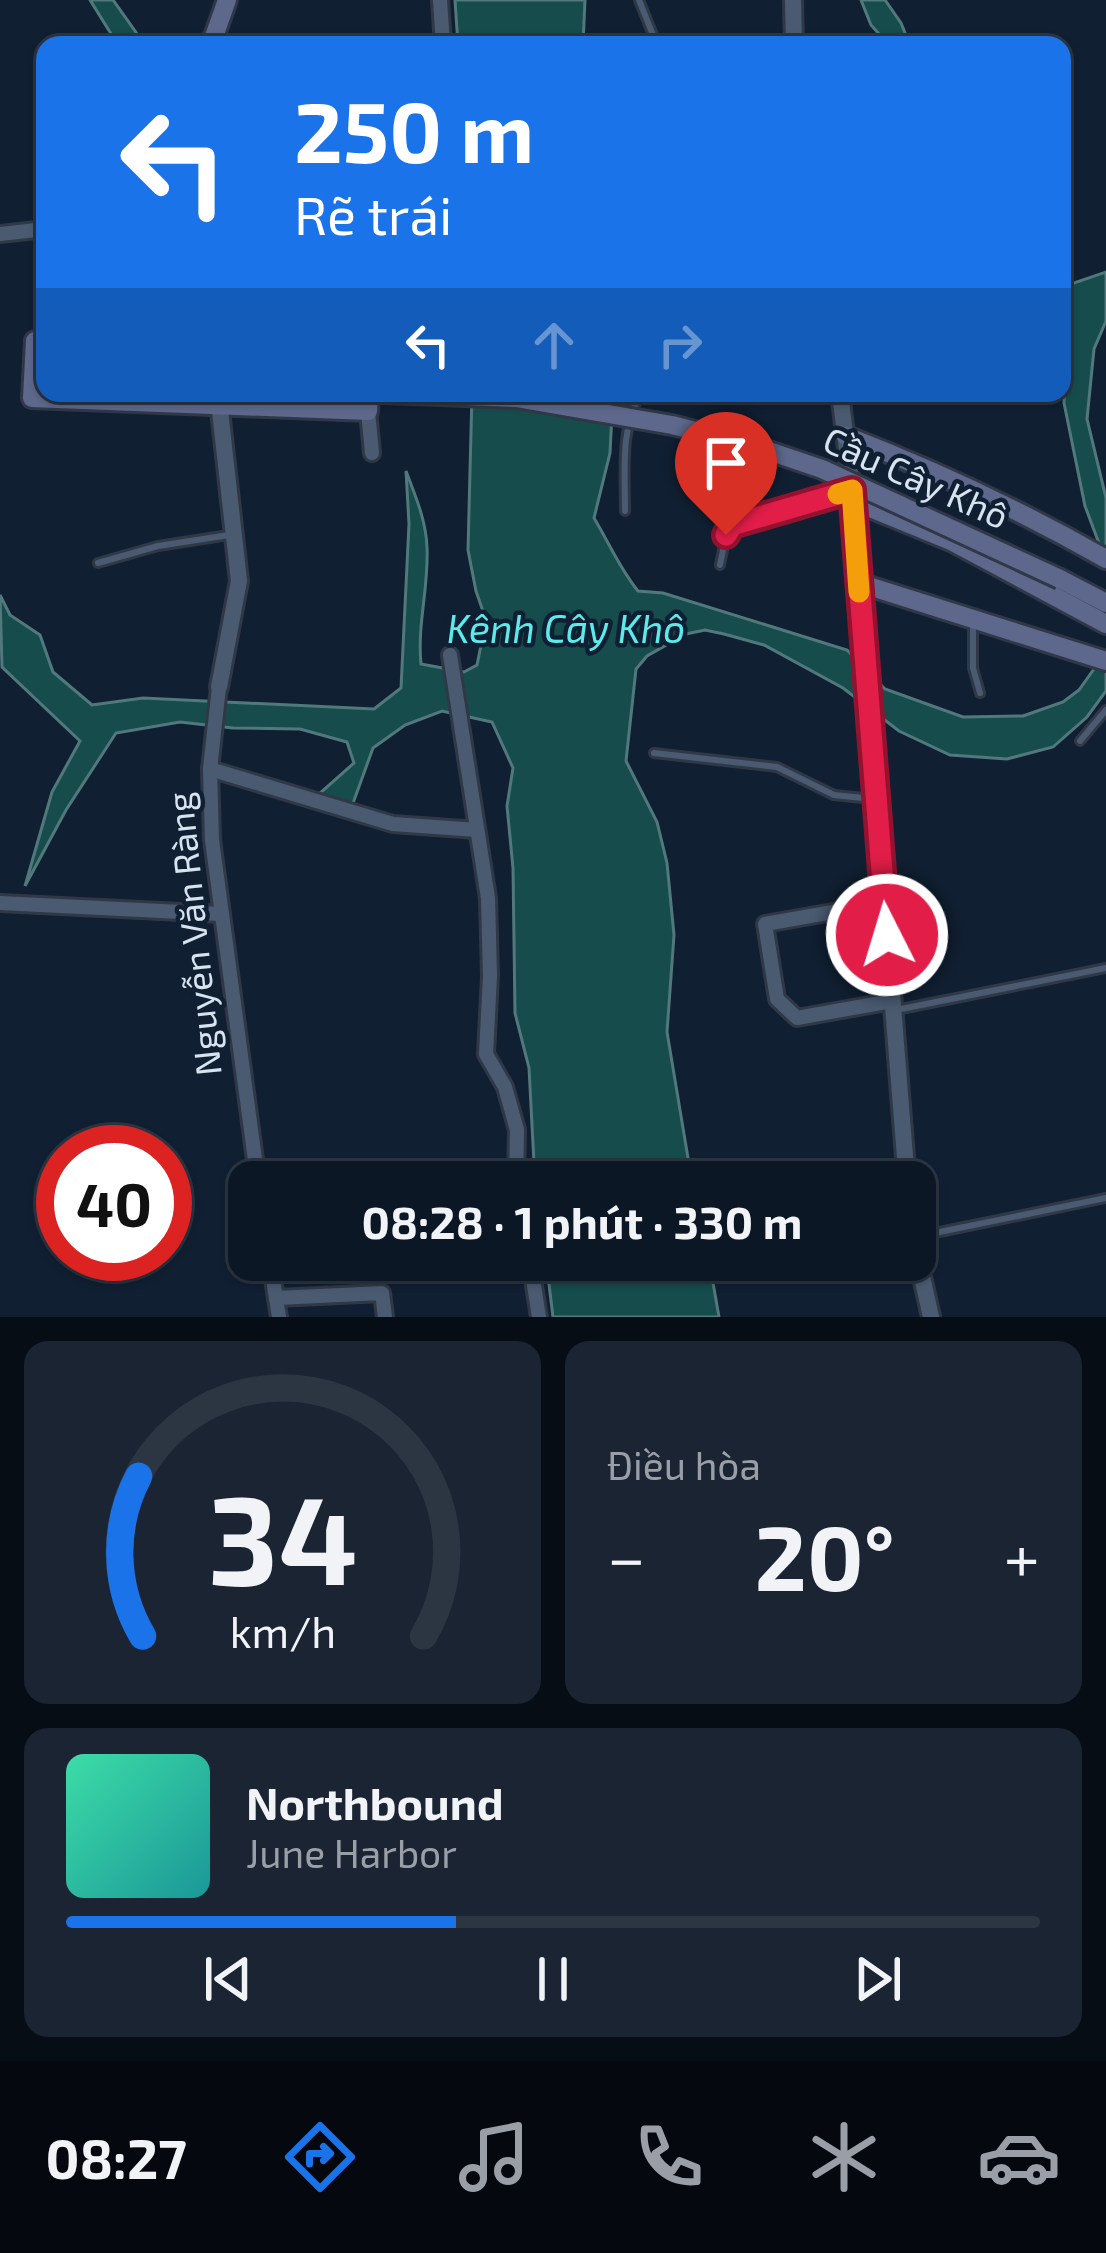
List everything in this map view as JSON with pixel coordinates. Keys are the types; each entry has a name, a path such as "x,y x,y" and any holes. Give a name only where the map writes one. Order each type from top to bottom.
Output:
{"main road":[{"path":"214,36 227,0"},
{"name":"Cầu Cây Khô","path":"539,402 672,425 822,469 1106,603"},
{"path":"846,436 935,470 1106,559"},
{"path":"852,495 1106,624"},
{"path":"859,583 1102,659"}],"street":[{"path":"440,0 442,36"},
{"path":"793,0 794,36"},
{"path":"0,234 36,230"},
{"name":"Nguyễn Văn Ràng","path":"218,402 239,580 218,687 210,770 220,914 255,1161"},
{"path":"368,402 372,454"},
{"path":"841,402 905,1161"},
{"path":"450,655 488,898 486,1054 505,1087 517,1130 516,1161"},
{"path":"210,770 393,824 477,830"},
{"path":"0,903 220,914"},
{"path":"884,903 765,924 776,999 797,1018 892,1006"},
{"path":"273,1281 279,1317"},
{"path":"533,1281 539,1317"},
{"path":"923,1281 931,1317"},
{"path":"276,1298 382,1293 385,1317"}],"lane":[{"path":"639,0 653,36"},
{"path":"625,511 626,436 635,402"},
{"path":"720,565 732,525 852,495"},
{"path":"98,563 158,546 233,535"},
{"path":"973,620 973,668 980,693"},
{"path":"1080,741 1106,710"},
{"path":"654,753 777,767 834,795 876,799"},
{"path":"892,1006 1106,968"},
{"path":"936,1236 1106,1198"}],"water":[{"path":"90,0 113,0 139,36 112,36"},
{"path":"455,0 585,0 583,36 457,36"},
{"path":"861,0 885,0 906,36 881,36"},
{"path":"1106,272 1106,321 1094,349 1087,419 1106,498 1106,562 1085,506 1064,403 1071,402 1071,284"},
{"name":"Kênh Cây Khô","path":"472,402 613,402 610,453 594,518 638,591 663,593 847,650 885,689 963,717 1023,716 1063,702 1079,690 1106,652 1106,691 1087,717 1053,747 1007,759 950,755 899,731 843,688 764,645 705,630 686,634 647,656 636,669 626,761 657,822 667,863 674,935 667,1032 688,1161 534,1161 529,1068 515,1013 513,868 507,806 513,768 492,722 442,711 405,725 373,748 352,806 318,795 354,763 347,742 300,729 180,722 116,733 66,810 25,886 52,792 80,741 2,667 0,595 10,615 40,635 53,672 92,705 143,698 374,709 401,688 409,524 406,471 427,547 421,664 464,672 477,665 486,620 468,550"},
{"path":"549,1281 713,1281 719,1317 553,1317"}],"slow traffic":[{"path":"838,494 852,490 859,592"}],"route":[{"path":"726,535 732,525 852,490 887,935"}]}
